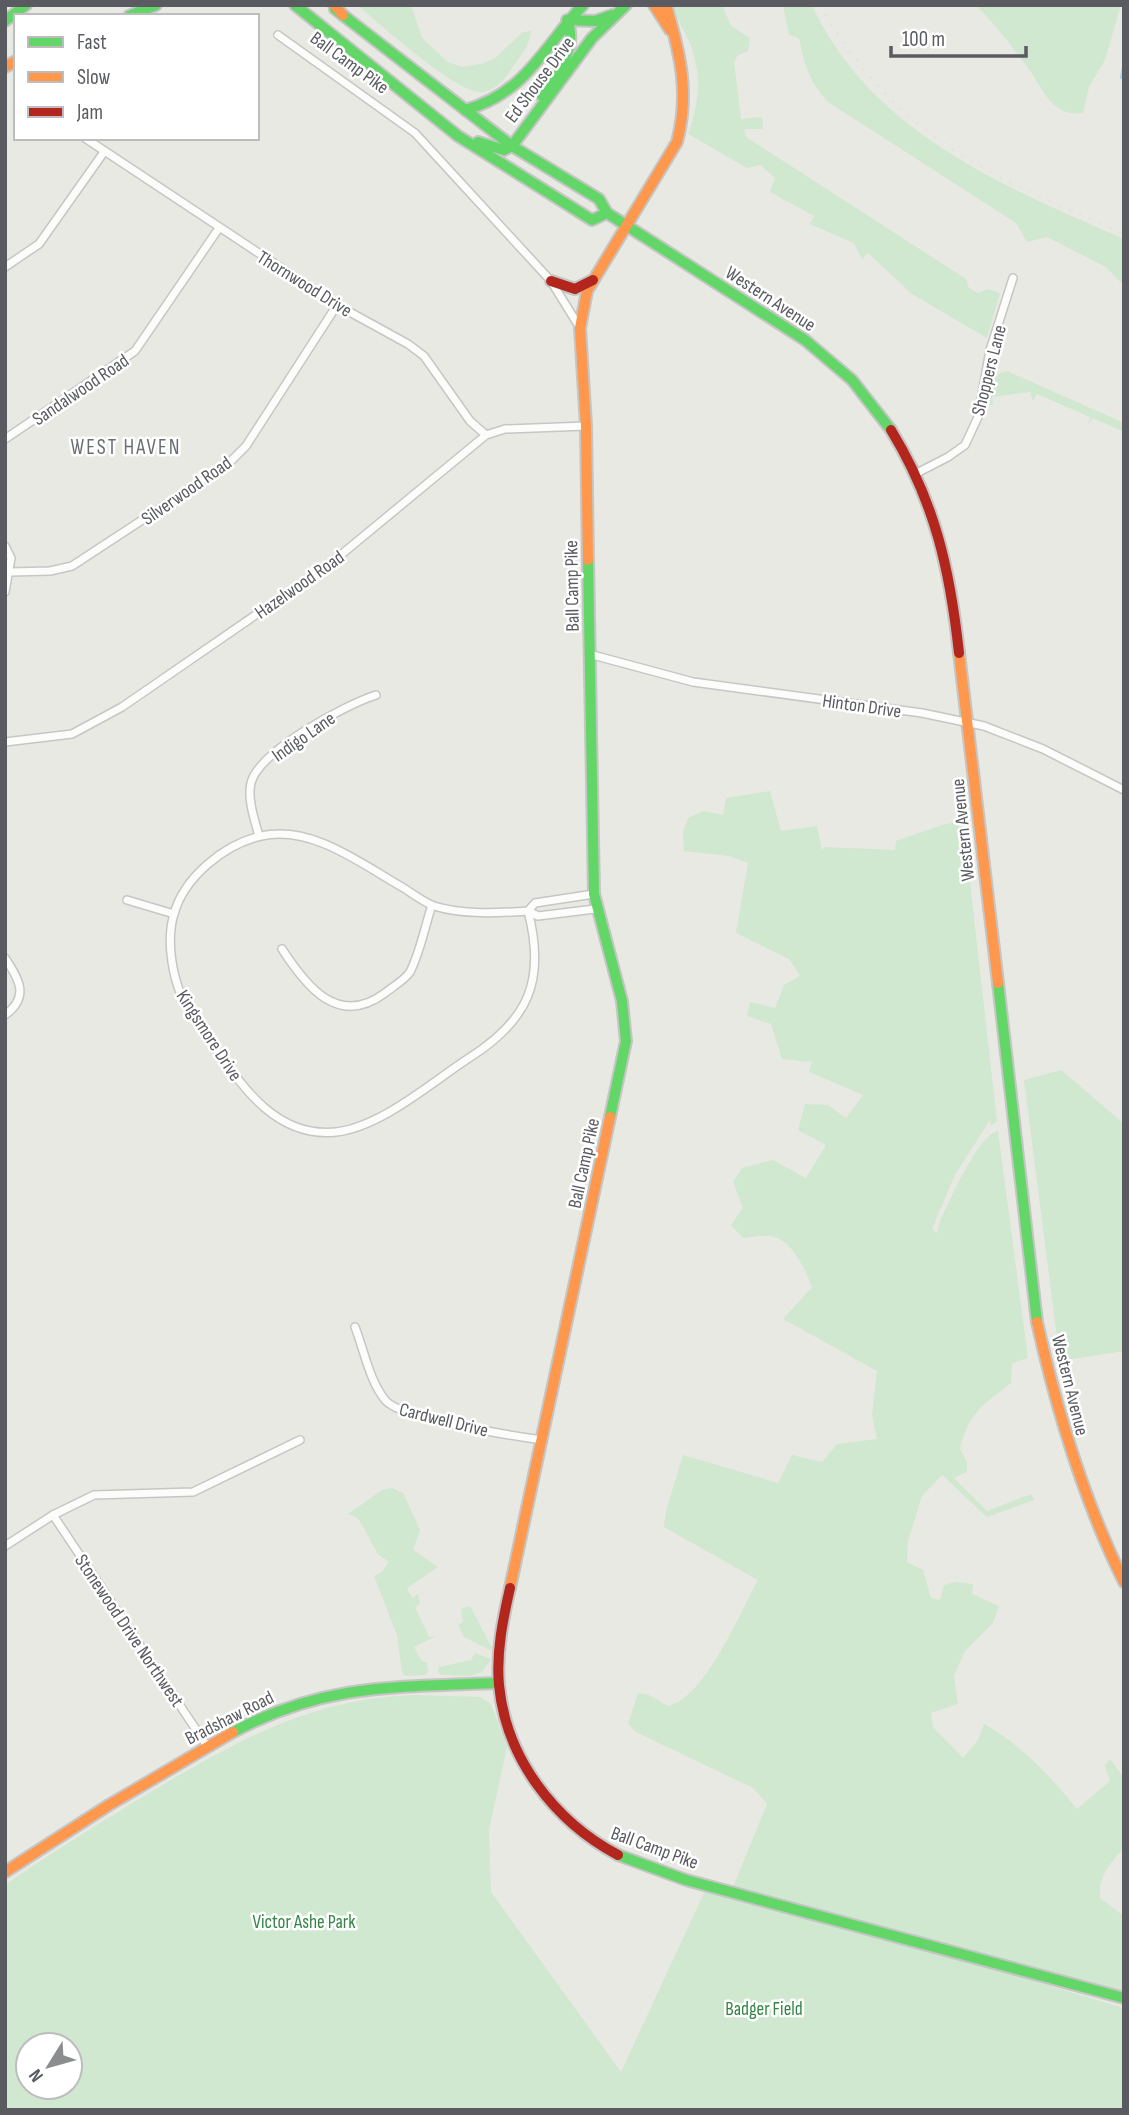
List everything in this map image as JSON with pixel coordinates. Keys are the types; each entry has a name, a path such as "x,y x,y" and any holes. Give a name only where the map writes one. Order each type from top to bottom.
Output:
{"main road":[{"path":"134,14 156,5"},
{"name":"Western Avenue","path":"295,5 348,51 458,136 592,220 607,213"},
{"name":"Western Avenue","path":"333,5 512,146 599,199 607,213 820,352 852,380 882,418 915,474 948,567 1037,1321 1055,1403 1074,1466 1124,1582"},
{"name":"Ed Shouse Drive","path":"465,110 489,106 511,92 567,20 583,5"},
{"name":"Ed Shouse Drive","path":"512,146 592,38 626,5"},
{"path":"654,5 678,41"},
{"path":"580,328 583,306 593,280 677,142 683,124 687,75 666,5"},
{"path":"535,114 543,93 571,49 572,33 567,20 595,21 615,15"},
{"path":"458,136 490,148 504,150 512,146"},
{"path":"551,281 575,289 593,280"},
{"name":"Ball Camp Pike","path":"580,328 586,426 594,894 595,909 626,1011 626,1041 505,1611 498,1683 510,1728 533,1778 561,1816 605,1849 662,1871 1124,1998"},
{"name":"Bradshaw Road","path":"5,1872 51,1840 207,1746 262,1717 337,1693 399,1684 498,1683"}],"street":[{"name":"Ball Camp Pike","path":"278,35 402,122 551,281 580,328"},
{"name":"Thornwood Drive","path":"88,140 337,305 408,344 424,356 470,421 486,435"},
{"path":"5,267 39,244 104,152"},
{"name":"Sandalwood Road","path":"5,439 135,351 219,228"},
{"name":"Shoppers Lane","path":"915,474 965,445 979,413 990,350 1013,278"},
{"name":"Silverwood Road","path":"10,572 50,571 72,566 229,463 246,446 337,305"},
{"name":"Hazelwood Road","path":"5,742 72,734 122,707 331,564 486,435 505,429 586,426"},
{"path":"5,546 11,558 5,592"},
{"name":"Hinton Drive","path":"589,654 693,682 922,713 967,722 1043,749 1124,790"},
{"name":"Indigo Lane","path":"259,836 250,785 259,767 350,703 376,695"},
{"name":"Kingsmore Drive","path":"528,911 535,953 534,979 516,1021 491,1044 375,1119 356,1128 323,1133 285,1122 258,1103 184,1002 171,958 174,914 187,889 211,861 259,836 276,834 310,838 432,905 458,911 528,911 538,916 595,909"},
{"name":"Kingsmore Drive","path":"528,911 536,903 594,894"},
{"path":"127,900 174,914"},
{"path":"282,949 300,976 322,997 345,1007 376,999 409,975 432,905"},
{"path":"5,958 22,988 21,999 5,1016"},
{"name":"Cardwell Drive","path":"355,1327 379,1392 392,1406 482,1430 542,1440"},
{"path":"5,1546 53,1515 94,1495 193,1492 300,1440"},
{"name":"Stonewood Drive Northwest","path":"53,1515 207,1746"}],"green space":[{"path":"357,5 411,5 422,38 448,62 462,67 481,64 495,58 523,32 531,31 524,51 502,81 489,91 479,92 435,69"},
{"path":"673,5 722,5 731,26 750,38 748,51 738,55 734,62 741,119 762,117 763,129 744,129 746,137 966,279 969,288 978,293 987,289 1000,293 987,338 912,294 868,253 862,259 854,243 810,224 814,216 770,192 775,178 760,165 747,168 688,134 697,101 697,69 691,46"},
{"path":"783,5 812,5 837,49 868,88 905,121 945,150 988,176 1124,239 1124,286 1106,267 1047,237 1027,242 1016,223 828,102 808,72 799,38 789,35"},
{"path":"975,5 1121,5 1105,60 1089,87 1083,113 1063,111 1049,100 1010,44"},
{"path":"1007,371 1124,423 1124,432 1093,418 1088,425 1090,417 1037,394 1033,401 1030,392 992,397 993,405 989,405 990,384 993,379"},
{"path":"770,791 781,831 817,826 822,851 824,847 895,850 896,841 942,825 963,821 997,1121 991,1126 990,1120 955,1175 932,1229 937,1233 940,1221 973,1156 990,1135 998,1131 1028,1358 1012,1363 1011,1383 978,1410 968,1426 960,1449 967,1462 967,1472 954,1478 987,1511 1031,1494 1034,1500 987,1517 942,1475 922,1496 908,1541 907,1562 923,1570 931,1598 940,1600 944,1585 956,1582 973,1584 972,1594 999,1606 993,1623 965,1651 959,1664 954,1676 958,1704 931,1713 933,1727 963,1758 978,1740 984,1724 1035,1762 1077,1809 1110,1781 1105,1766 1110,1759 1124,1778 1124,1848 1106,1871 1101,1883 1100,1898 1124,1916 1124,1993 733,1887 767,1804 753,1788 636,1732 628,1724 638,1693 649,1695 668,1706 682,1700 695,1687 720,1652 758,1580 664,1527 666,1511 683,1455 778,1483 792,1455 822,1462 837,1444 877,1439 872,1415 877,1371 783,1319 812,1287 802,1264 792,1250 779,1239 771,1236 743,1238 731,1225 743,1208 733,1182 742,1168 773,1160 806,1178 826,1145 798,1130 805,1104 828,1105 846,1118 863,1095 809,1072 812,1062 782,1059 771,1024 747,1016 750,1002 775,1008 784,985 800,976 789,959 736,933 748,863 729,856 684,851 683,832 688,818 703,811 723,815 726,798"},
{"path":"1061,1070 1124,1124 1124,1351 1060,1361 1024,1080"},
{"path":"392,1488 403,1493 420,1530 413,1550 438,1567 407,1588 412,1598 418,1594 420,1604 415,1607 429,1637 436,1636 414,1647 421,1660 427,1663 428,1672 425,1675 405,1676 402,1672 397,1635 374,1576 382,1572 389,1562 378,1554 358,1518 348,1514 382,1490"},
{"path":"470,1606 492,1648 490,1650 464,1637 458,1625 463,1622 461,1609"},
{"path":"475,1653 491,1659 482,1672 470,1676 441,1675 438,1672 439,1667 471,1660"},
{"name":"Victor Ashe Park","path":"416,1695 480,1697 491,1704 507,1747 489,1830 491,1892 621,2072 708,1884 1124,2008 1124,2110 5,2110 5,1885 58,1849 213,1756 276,1726 342,1704"}],"waterway":[{"path":"1121,78 1124,63"}],"railway":[{"path":"819,5 849,51 881,89 915,121 950,148 1030,192 1124,234"}],"traffic: fast":[{"path":"14,14 26,5"},
{"path":"134,14 156,5"},
{"path":"295,5 458,136 592,220 607,213"},
{"path":"465,110 486,102 519,81 583,5"},
{"path":"512,146 592,38 626,5"},
{"path":"335,9 512,146 599,199 607,213 805,340 852,380 891,430"},
{"path":"5,21 14,14"},
{"path":"542,96 568,51 570,31 567,20 595,21 612,15"},
{"path":"478,142 504,150 512,146"},
{"path":"588,560 594,894 622,1001 626,1041 610,1117"},
{"path":"998,983 1037,1322"},
{"path":"233,1732 299,1704 331,1696 394,1687 498,1683"},
{"path":"618,1855 686,1880 1124,1998"}],"traffic: slow":[{"path":"334,5 343,15"},
{"path":"654,5 670,30"},
{"path":"588,560 586,426 580,328 587,291 677,142 683,107 682,73 666,5"},
{"path":"5,67 14,62"},
{"path":"959,653 998,983"},
{"path":"510,1588 610,1117"},
{"path":"1037,1322 1073,1455 1096,1519 1124,1582"},
{"path":"5,1872 109,1805 233,1732"}],"traffic: jam":[{"path":"551,281 575,289 593,280"},
{"path":"891,430 919,484 938,537 951,593 959,653"},
{"path":"510,1588 501,1636 498,1673 503,1712 512,1738 537,1785 554,1806 595,1841 618,1855"}],"district":[{"name":"WEST HAVEN","path":"126,447"}],"park label":[{"name":"Badger Field","path":"764,2008"}]}
